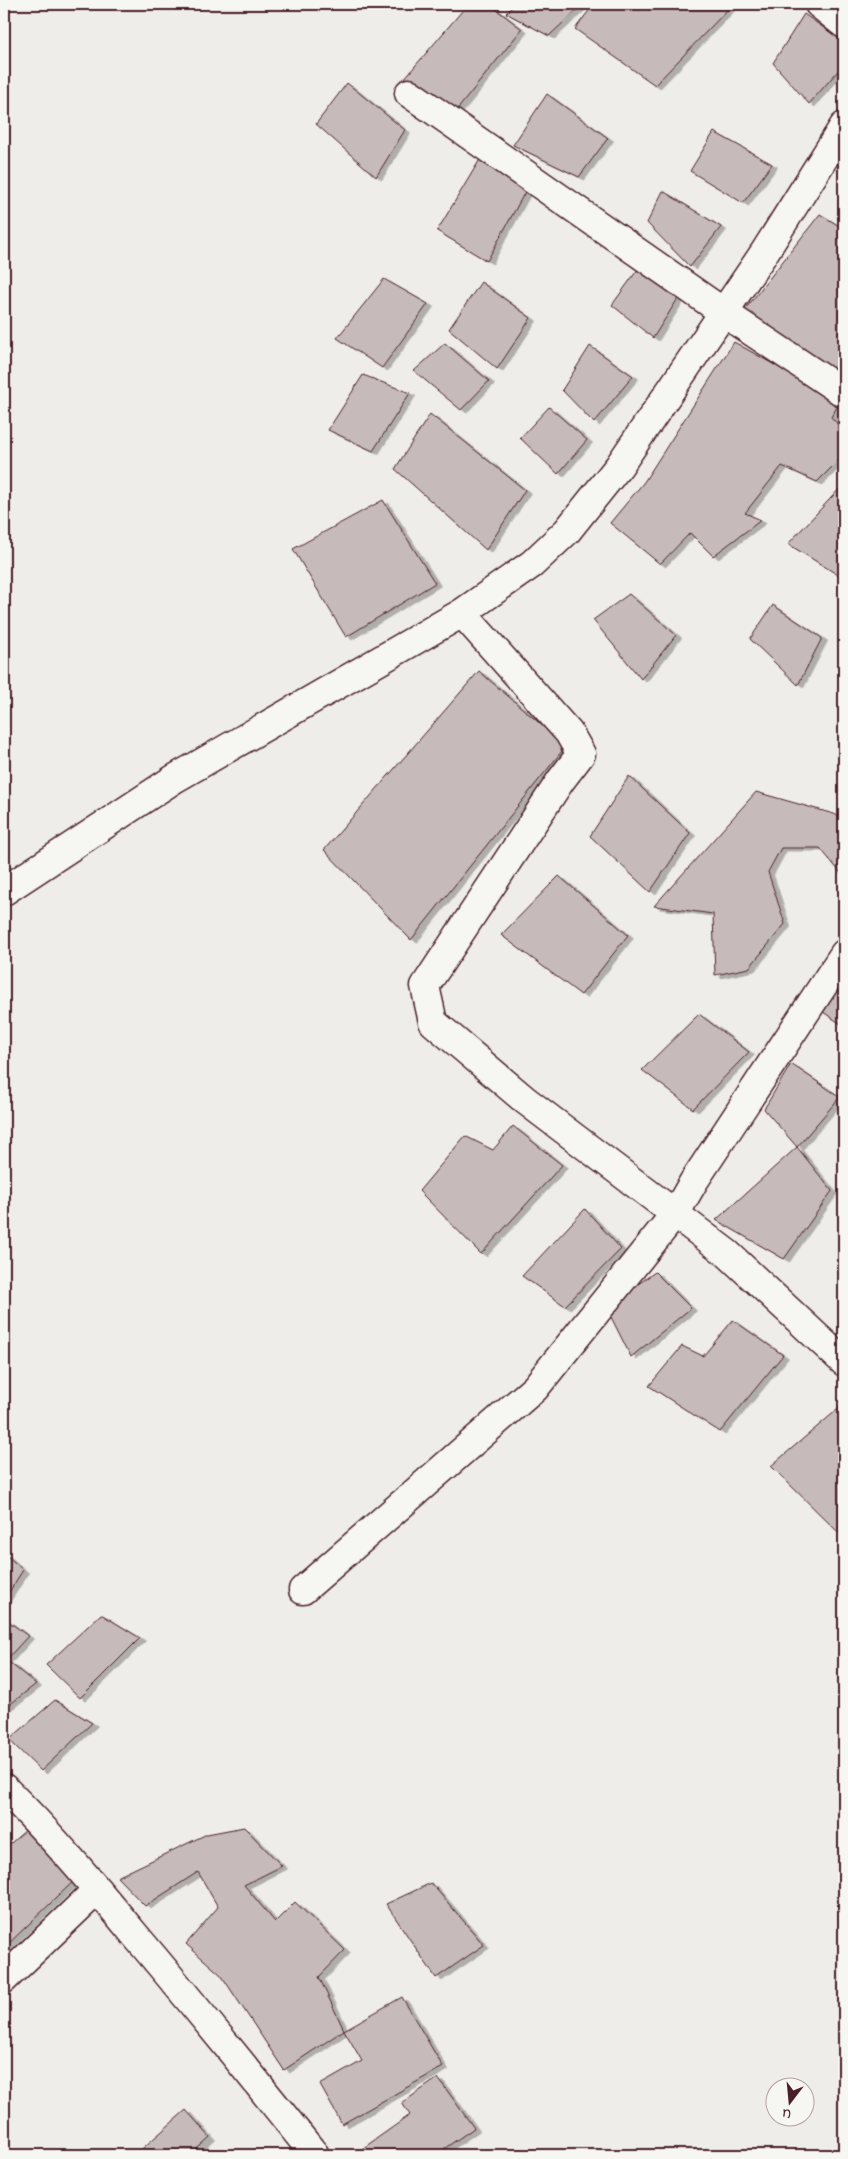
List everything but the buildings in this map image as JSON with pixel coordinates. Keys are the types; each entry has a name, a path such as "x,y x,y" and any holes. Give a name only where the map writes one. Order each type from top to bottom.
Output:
{"street":[{"path":"819,4 844,24"},
{"path":"409,93 723,312 844,393"},
{"path":"4,891 174,779 462,613 532,564 567,531 619,466 769,245 844,126"},
{"path":"462,613 569,733 581,754 561,780 425,986 433,1022 525,1100 728,1254 844,1362"},
{"path":"303,1590 535,1388 675,1214 694,1181 844,954"},
{"path":"4,1788 38,1821 97,1890 230,2048 315,2155"},
{"path":"4,1979 97,1890"}]}
